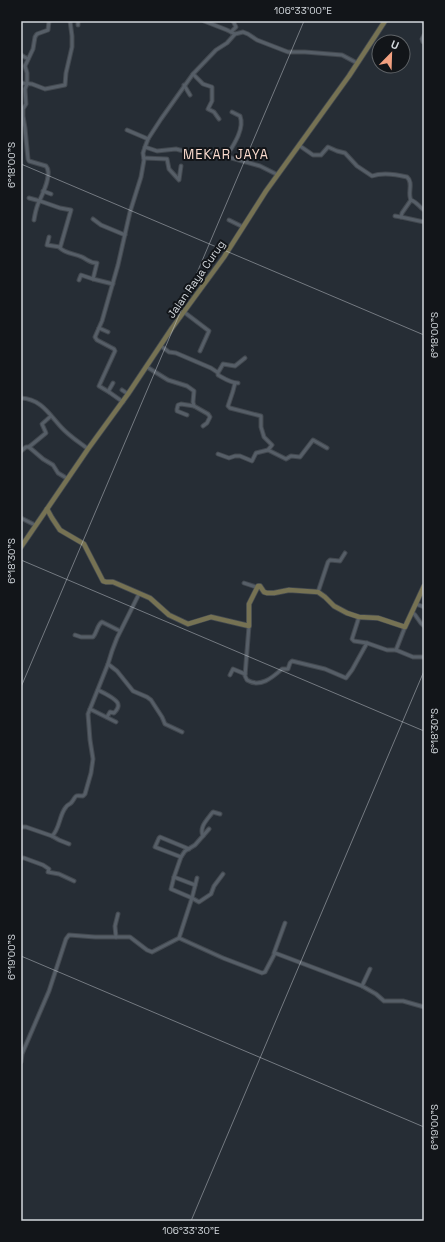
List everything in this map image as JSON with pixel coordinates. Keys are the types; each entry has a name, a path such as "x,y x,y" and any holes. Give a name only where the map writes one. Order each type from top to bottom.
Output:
{"street":[{"path":"34,220 48,178 48,168 29,161 28,159 23,116 23,109 26,104 25,91 27,73 23,65 33,49 35,37 38,34 48,30 49,21"},
{"path":"21,83 27,83 46,89 65,85 72,47 70,21"},
{"path":"204,21 233,33 245,32 257,40 288,52 342,55 357,63"},
{"path":"123,402 99,386 115,350 96,339 113,284 141,177 144,158 143,153 148,139 184,85 216,50 227,43 236,26 233,21"},
{"name":"Jalan Raya Curug","path":"21,547 88,449 123,402 184,312 224,257 278,175 300,146 385,21"},
{"path":"423,42 422,39 424,35"},
{"path":"21,55 28,59"},
{"path":"193,74 203,84 212,87 212,101 208,109 214,112 219,119"},
{"path":"184,85 190,95"},
{"path":"226,157 237,139 241,122 240,116 232,112"},
{"path":"127,130 148,139"},
{"path":"300,146 316,156 320,156 328,147 343,152 357,166 371,176 381,174 407,177 410,181 409,197 424,210"},
{"path":"145,147 157,151 180,149 188,152 200,150 260,166 278,175"},
{"path":"168,150 167,159 169,169 179,180 181,166"},
{"path":"144,158 167,159"},
{"path":"43,191 51,194"},
{"path":"29,198 71,210 60,247"},
{"path":"401,217 411,200"},
{"path":"395,216 424,222"},
{"path":"93,219 101,225 125,235"},
{"path":"229,220 243,227"},
{"path":"49,237 47,245 60,247 61,250 81,256 89,262 97,263 93,279"},
{"path":"79,280 81,275 113,284"},
{"path":"184,312 209,330 200,351"},
{"path":"99,328 108,332"},
{"path":"161,346 170,352 177,353 218,372 218,375 237,383 228,406 261,416 261,427 264,437 272,444 268,450"},
{"path":"218,372 223,364 235,366 245,358"},
{"path":"147,367 168,380 187,386 193,390 194,393 192,402 194,406"},
{"path":"109,392 113,383"},
{"path":"122,390 128,394"},
{"path":"21,398 34,400 61,428 88,449"},
{"path":"187,415 176,410 178,404 194,406 209,416 207,423 203,426"},
{"path":"21,451 26,447 30,447 46,433 42,424 51,416"},
{"path":"218,454 229,458 240,456 252,461 256,453 268,450 286,459 291,456 300,457 313,440 327,448"},
{"path":"30,447 43,459 53,465 58,473 68,479"},
{"path":"47,508 60,530 84,544 103,581 113,582 152,599 169,615 188,624 211,617 249,626"},
{"path":"21,518 35,525"},
{"path":"318,592 328,562 330,560 340,561 345,553"},
{"path":"244,583 256,587 259,586 264,592 269,594 289,590 318,592 338,609 359,617 378,618 405,627"},
{"path":"396,650 424,586"},
{"path":"256,587 248,604 249,626 245,674 248,681 264,682 282,669 288,669 291,661 328,670 343,678 346,678 367,643"},
{"path":"52,836 56,832 65,808 74,797 77,795 83,796 85,794 93,759 88,714 120,631 139,594"},
{"path":"416,604 424,608"},
{"path":"412,612 424,626"},
{"path":"359,617 352,639 354,641 367,643 387,650 396,650 413,657 424,657"},
{"path":"75,635 81,637 93,637 100,623 102,622 105,622 120,631"},
{"path":"108,664 117,671 133,691 151,700 162,716 165,724 182,732"},
{"path":"230,675 233,669 245,674"},
{"path":"98,690 118,703 116,712 114,714 110,712 107,717"},
{"path":"90,708 116,722"},
{"path":"203,836 203,825 211,814 213,812 220,814"},
{"path":"21,827 52,836 69,844"},
{"path":"209,829 195,845 185,851 181,856 171,889 199,902 213,891 214,886 223,874"},
{"path":"181,856 155,847 159,838 160,837 190,849"},
{"path":"21,858 43,865 49,869 48,872 59,874 74,881"},
{"path":"174,877 195,885"},
{"path":"21,1062 22,1053 49,991 68,936 130,937 152,952 179,938 197,878"},
{"path":"116,937 118,914"},
{"path":"179,938 223,958 263,973 265,972 274,953 285,923"},
{"path":"274,953 362,986 376,994 384,1001 403,1002 424,1007"},
{"path":"362,986 370,969"}],"district":[{"name":"MEKAR JAYA","path":"226,154"}]}
